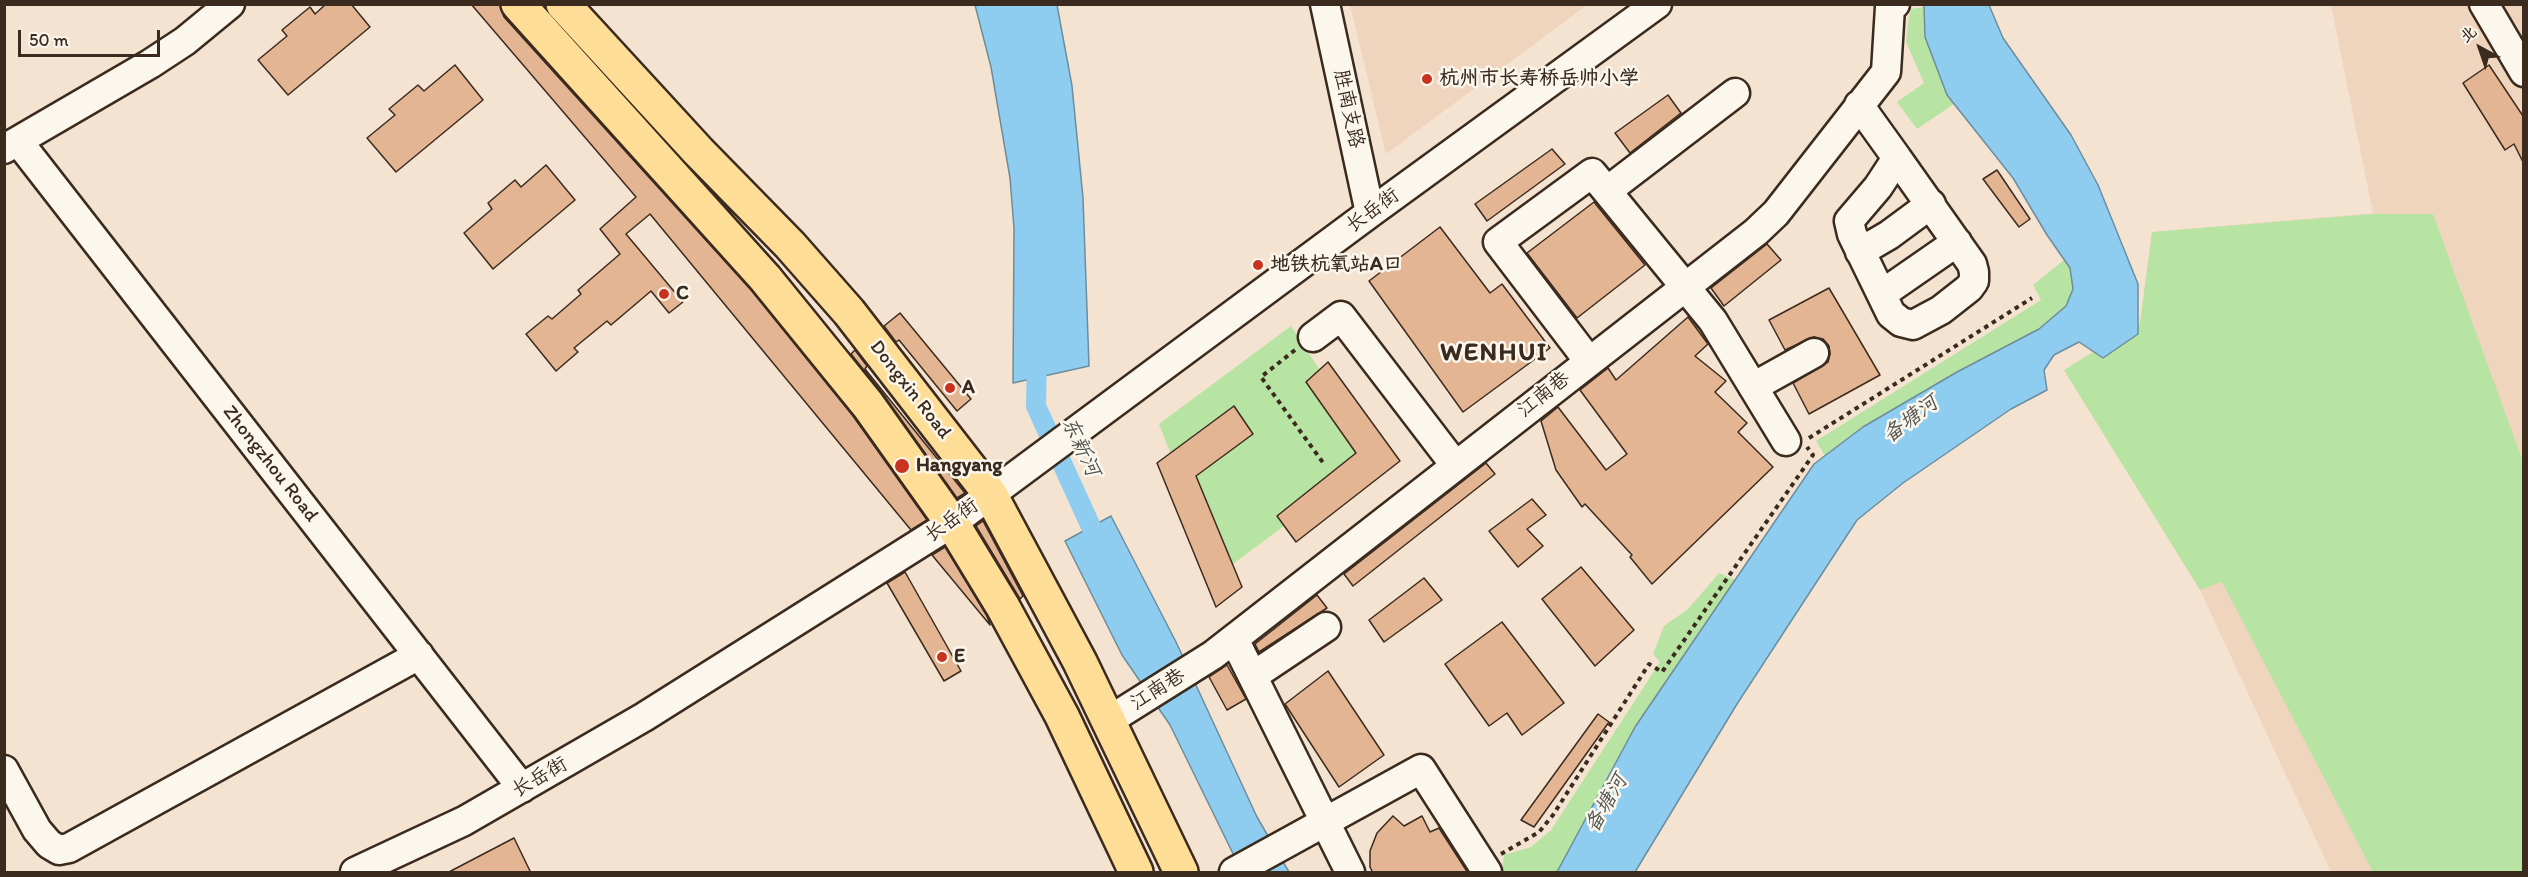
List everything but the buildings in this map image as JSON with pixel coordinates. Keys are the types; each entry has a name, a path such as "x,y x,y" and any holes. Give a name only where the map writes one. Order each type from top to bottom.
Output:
{"main road":[{"path":"518,4 765,278 868,405 952,523 1003,607 1062,716 1136,873"},
{"name":"Dongxin Road","path":"563,4 699,152 790,245 849,312 990,494 1080,662 1181,873"}],"street":[{"path":"11,145 150,64 185,41 230,4"},
{"name":"胜南支路","path":"1325,4 1370,213"},
{"name":"长岳街","path":"355,873 464,821 644,717 952,523 1370,213 1657,4"},
{"name":"江南巷","path":"1108,721 1224,647 1588,360 1756,232 1776,213 1886,72 1890,7 1895,4"},
{"path":"2484,4 2523,72"},
{"path":"1607,191 1735,93"},
{"path":"1859,105 1931,204 1972,264 1974,281 1969,288 1941,310 1912,324 1901,322 1891,314 1860,252 1849,221 1878,188 1897,158"},
{"name":"Zhongzhou Road","path":"11,145 419,655 522,788"},
{"path":"1588,360 1498,242 1592,173 1713,321 1786,441"},
{"path":"1860,252 1889,235 1931,204"},
{"path":"1882,294 1957,242"},
{"path":"1313,337 1341,316 1455,465"},
{"path":"1753,387 1814,353"},
{"path":"1252,676 1326,627"},
{"path":"1224,647 1252,676 1350,873"},
{"path":"4,770 37,830 49,844 58,850 69,848 419,655"},
{"path":"1234,873 1421,769 1484,869"}],"path":[{"path":"1484,869 1539,832 1553,816 1649,664 1662,672 1813,455 1803,441 2032,298"},
{"path":"1313,337 1261,377 1324,464"}],"shaded area":[{"name":"杭州市长寿桥岳帅小学","path":"1350,4 1587,5 1386,154"},
{"path":"2331,5 2523,5 2523,872 2331,872 2200,590 2064,370 2140,323 2152,232 2373,213"}],"green space":[{"path":"1924,7 1925,37 1947,95 1954,104 1917,129 1897,102 1924,83 1906,42 1910,9"},
{"path":"2373,214 2433,214 2523,462 2523,872 2373,872 2222,582 2200,590 2064,370 2140,323 2152,232"},
{"path":"2064,260 2070,268 2073,289 2066,306 2039,329 1957,372 1863,427 1825,456 1816,441 2041,300 2033,285"},
{"path":"1291,326 1377,457 1218,575 1159,424"},
{"path":"1719,573 1735,580 1635,727 1557,872 1502,872 1504,855 1531,847 1551,830 1660,662 1653,654 1664,626 1688,609"}],"water":[{"path":"975,5 1057,5 1072,86 1083,198 1089,366 1013,383 1014,228 1010,178 991,67"},
{"name":"备塘河","path":"1924,5 1989,5 2003,38 2071,135 2098,185 2138,284 2138,334 2103,358 2079,342 2054,355 2044,370 2047,390 2011,409 1903,483 1857,520 1737,704 1635,872 1557,872 1635,727 1814,464 1863,427 1957,372 2039,329 2066,306 2073,289 2070,268 2013,178 1947,95 1925,37"},
{"path":"1111,516 1176,642 1257,817 1289,872 1242,872 1170,725 1122,655 1065,541"}],"waterway":[{"name":"东新河","path":"1037,352 1036,406 1102,551"}],"place":[{"name":"杭州市长寿桥岳帅小学","path":"1427,79"},
{"name":"地铁杭氧站A口","path":"1258,265"},
{"name":"C","path":"664,294"},
{"name":"A","path":"950,388"},
{"name":"Hangyang","path":"902,466"},
{"name":"E","path":"942,657"}],"district":[{"name":"WENHUI","path":"1494,353"}]}
